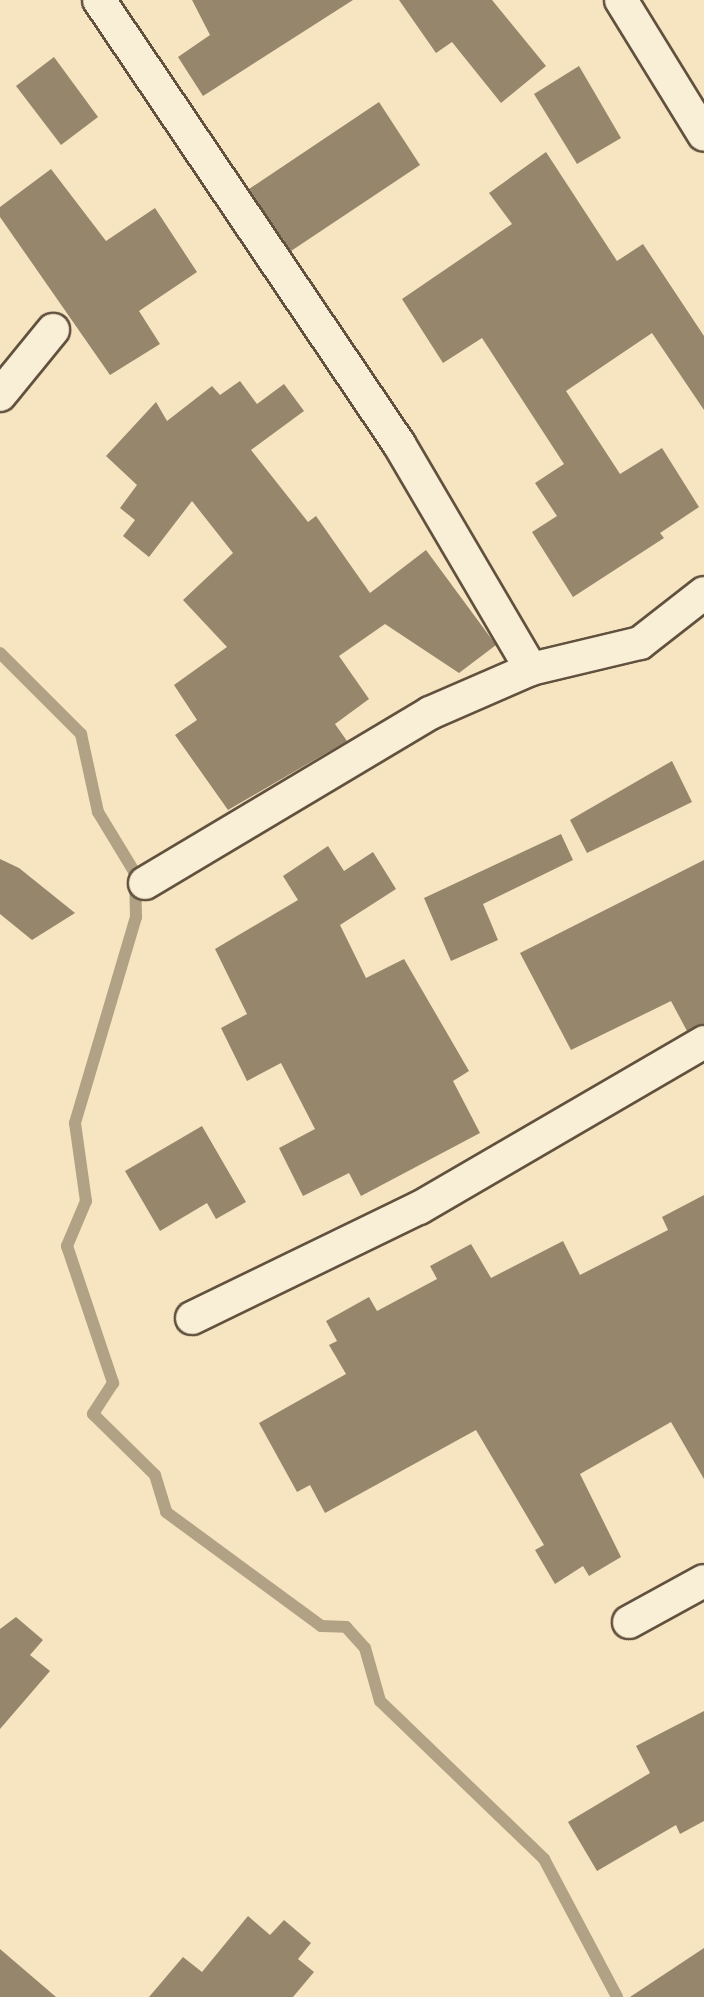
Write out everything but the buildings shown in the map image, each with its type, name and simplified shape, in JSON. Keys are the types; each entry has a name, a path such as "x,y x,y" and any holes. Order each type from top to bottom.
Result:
{"street":[{"path":"99,0 398,444 531,669"},
{"path":"621,0 704,135"},
{"path":"0,395 53,330"},
{"path":"145,883 430,713 531,669 640,643 704,593"},
{"path":"192,1318 419,1208 704,1042"},
{"path":"629,1622 704,1581"}],"waterway":[{"path":"0,653 81,734 98,812 135,873 136,917 75,1123 86,1201 67,1246 113,1383 93,1414 155,1475 166,1512 321,1626 346,1627 365,1648 380,1701 544,1859 617,1997"}]}
